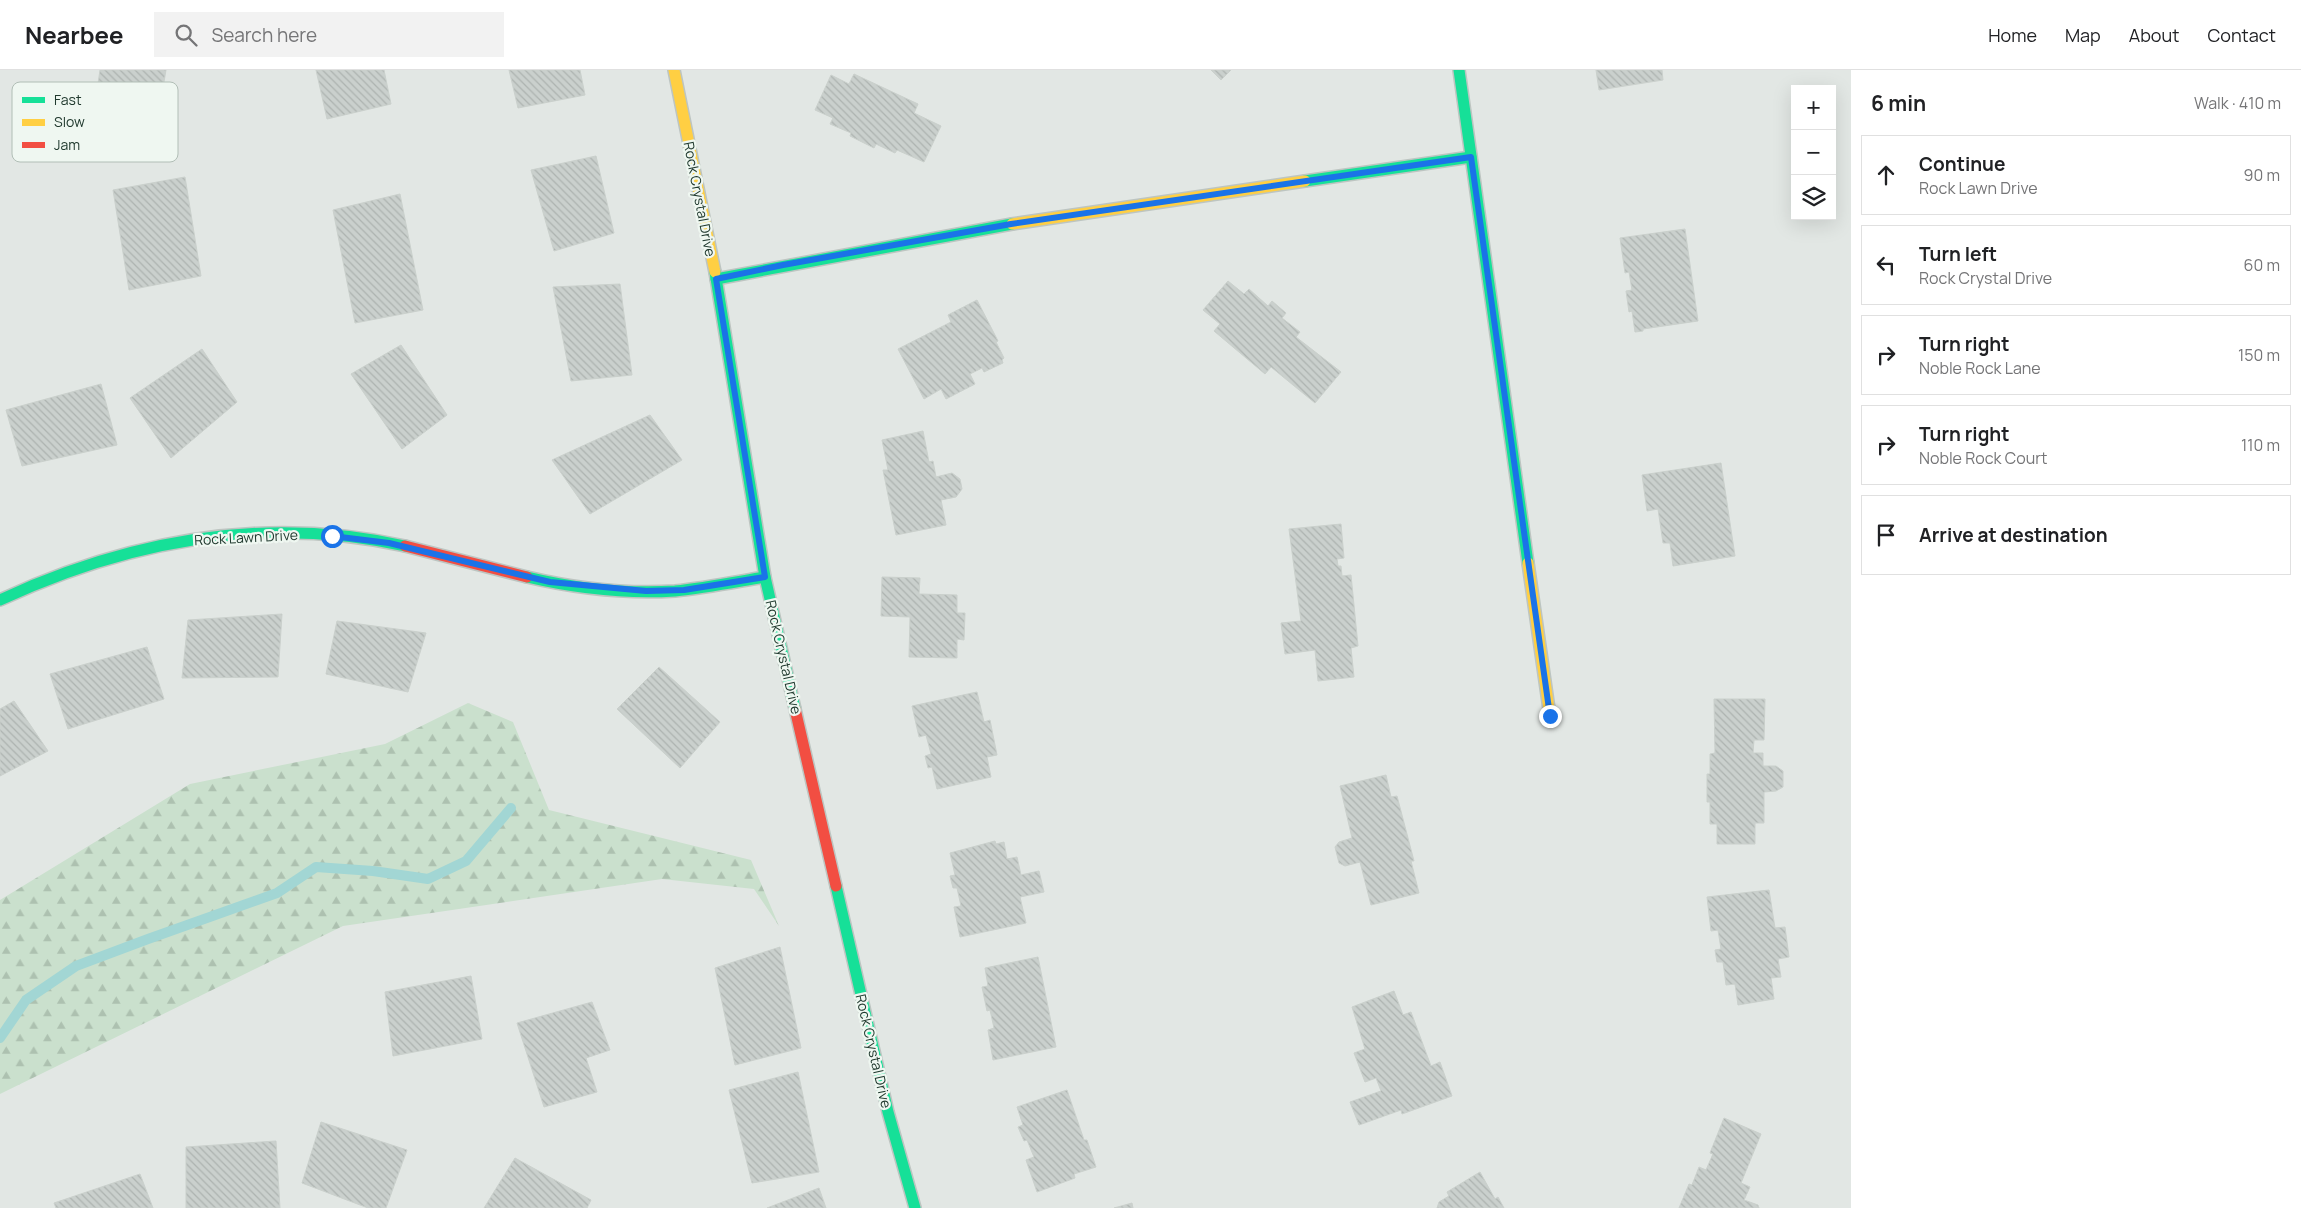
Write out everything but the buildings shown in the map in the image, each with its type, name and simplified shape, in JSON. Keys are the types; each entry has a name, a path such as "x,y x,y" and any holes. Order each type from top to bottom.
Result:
{"street":[{"name":"Rock Crystal Drive","path":"674,70 716,279 765,577 888,1112 915,1208"},
{"path":"1459,70 1550,716"},
{"path":"716,279 1011,224 1471,157"},
{"name":"Rock Lawn Drive","path":"0,600 58,574 103,559 155,546 202,538 295,533 389,543 550,582 636,590 684,590 765,577"}],"green space":[{"path":"468,703 513,722 549,810 751,860 779,926 754,889 662,879 343,926 0,1094 0,900 190,784 385,744"}],"waterway":[{"path":"0,1038 26,1000 76,966 277,893 316,867 373,871 428,879 466,861 511,808"}],"traffic: fast":[{"path":"1459,70 1528,563"},
{"path":"1305,181 1471,157"},
{"path":"716,279 1012,224"},
{"path":"715,272 765,577 795,709"},
{"path":"0,600 49,579 98,562 148,548 198,539 249,534 300,533 352,537 405,546"},
{"path":"527,577 563,584 638,592 675,591 765,577"},
{"path":"836,886 888,1112 915,1208"}],"traffic: slow":[{"path":"674,70 715,272"},
{"path":"1012,224 1305,181"},
{"path":"1528,563 1550,716"}],"traffic: jam":[{"path":"405,546 527,577"},
{"path":"795,709 836,886"}],"route":[{"path":"332,536 389,543 550,582 646,591 684,590 765,577 716,279 1011,224 1404,165 1471,157 1550,716"}]}
